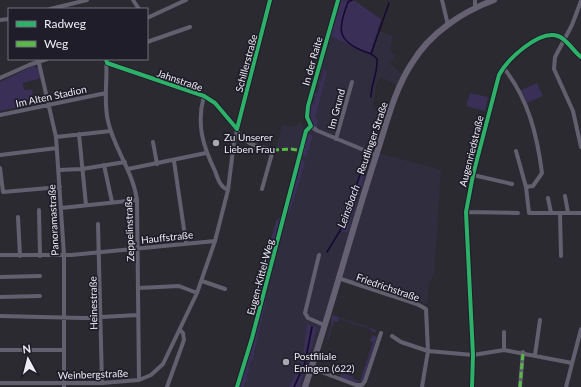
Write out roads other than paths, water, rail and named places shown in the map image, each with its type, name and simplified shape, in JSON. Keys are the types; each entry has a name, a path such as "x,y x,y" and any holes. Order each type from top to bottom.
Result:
{"main road":[{"name":"Reutlinger Straße","path":"305,387 376,155 395,101 412,63 426,45 448,25 474,7 494,0"}],"street":[{"path":"54,8 87,0"},
{"path":"148,18 186,0"},
{"name":"Schillerstraße","path":"139,380 151,375 163,364 202,281 215,241 228,190 237,129 270,0"},
{"name":"In der Raite","path":"310,126 307,117 308,106 338,0"},
{"path":"442,0 448,25"},
{"path":"474,7 475,0"},
{"path":"581,1 565,39 555,57 554,69 573,111 581,147"},
{"path":"148,42 190,27"},
{"name":"Augenriedstraße","path":"472,387 473,355 466,212 472,175 494,92 503,67 529,44 543,37 557,35 565,39"},
{"path":"565,39 571,48 581,57"},
{"path":"0,78 38,60"},
{"name":"Panoramastraße","path":"38,60 50,104 56,137 59,170 64,256 64,385"},
{"name":"Jahnstraße","path":"106,61 204,96 215,103 244,139 256,145 273,150 262,189"},
{"name":"Zeppelinstraße","path":"106,61 106,112 111,131 134,185 137,200 139,380"},
{"path":"503,67 515,82 530,114 538,146 542,173 533,186 526,187"},
{"name":"Im Grund","path":"336,139 352,82"},
{"name":"Im Alten Stadion","path":"0,115 106,93"},
{"path":"204,96 200,118 202,142 220,185 228,190"},
{"path":"302,151 307,129 310,126 318,132 376,155"},
{"path":"56,137 111,131"},
{"path":"79,134 86,205"},
{"path":"152,142 157,164"},
{"path":"0,155 57,148"},
{"path":"516,151 526,187 529,213 581,213"},
{"path":"128,169 174,161 206,153"},
{"path":"174,161 186,243"},
{"path":"59,170 82,169 125,162"},
{"path":"104,165 112,202"},
{"path":"0,168 3,192 60,187"},
{"path":"472,175 512,184"},
{"path":"565,196 568,213"},
{"path":"548,198 551,213"},
{"path":"61,208 137,200"},
{"path":"39,210 40,256"},
{"path":"466,212 518,212"},
{"path":"560,214 561,256"},
{"path":"18,216 20,256"},
{"name":"Heinestraße","path":"98,224 100,252 102,383"},
{"name":"Hauffstraße","path":"0,255 64,256 215,241"},
{"path":"319,255 305,315 308,318 324,325"},
{"path":"0,277 40,276"},
{"name":"Friedrichstraße","path":"338,278 417,304 426,309 428,351 422,387"},
{"path":"202,281 225,289"},
{"path":"138,288 179,286 197,293"},
{"path":"0,297 40,296"},
{"path":"0,316 101,317 138,315"},
{"path":"535,354 540,320"},
{"path":"566,387 581,329"},
{"path":"167,387 184,340 183,333 180,330"},
{"path":"504,332 504,350"},
{"path":"311,368 356,385 362,385 366,379 380,333"},
{"path":"392,336 401,342 428,351 473,355 504,350 535,354 572,363"},
{"path":"0,350 64,350"},
{"path":"520,387 523,352"},
{"name":"Weinbergstraße","path":"0,383 64,385 139,380"}],"waterway":[{"name":"Leinsbach","path":"352,0 348,2 342,19 342,32 344,38 354,47 373,55 377,59 371,97"},
{"path":"371,54 389,3"},
{"name":"Leinsbach","path":"327,252 341,229 366,158"},
{"name":"Leinsbach","path":"294,387 305,363 312,327"}],"place":[{"name":"Zu Unserer Lieben Frau","path":"216,143"},
{"name":"Postfiliale Eningen (622)","path":"286,362"}]}
